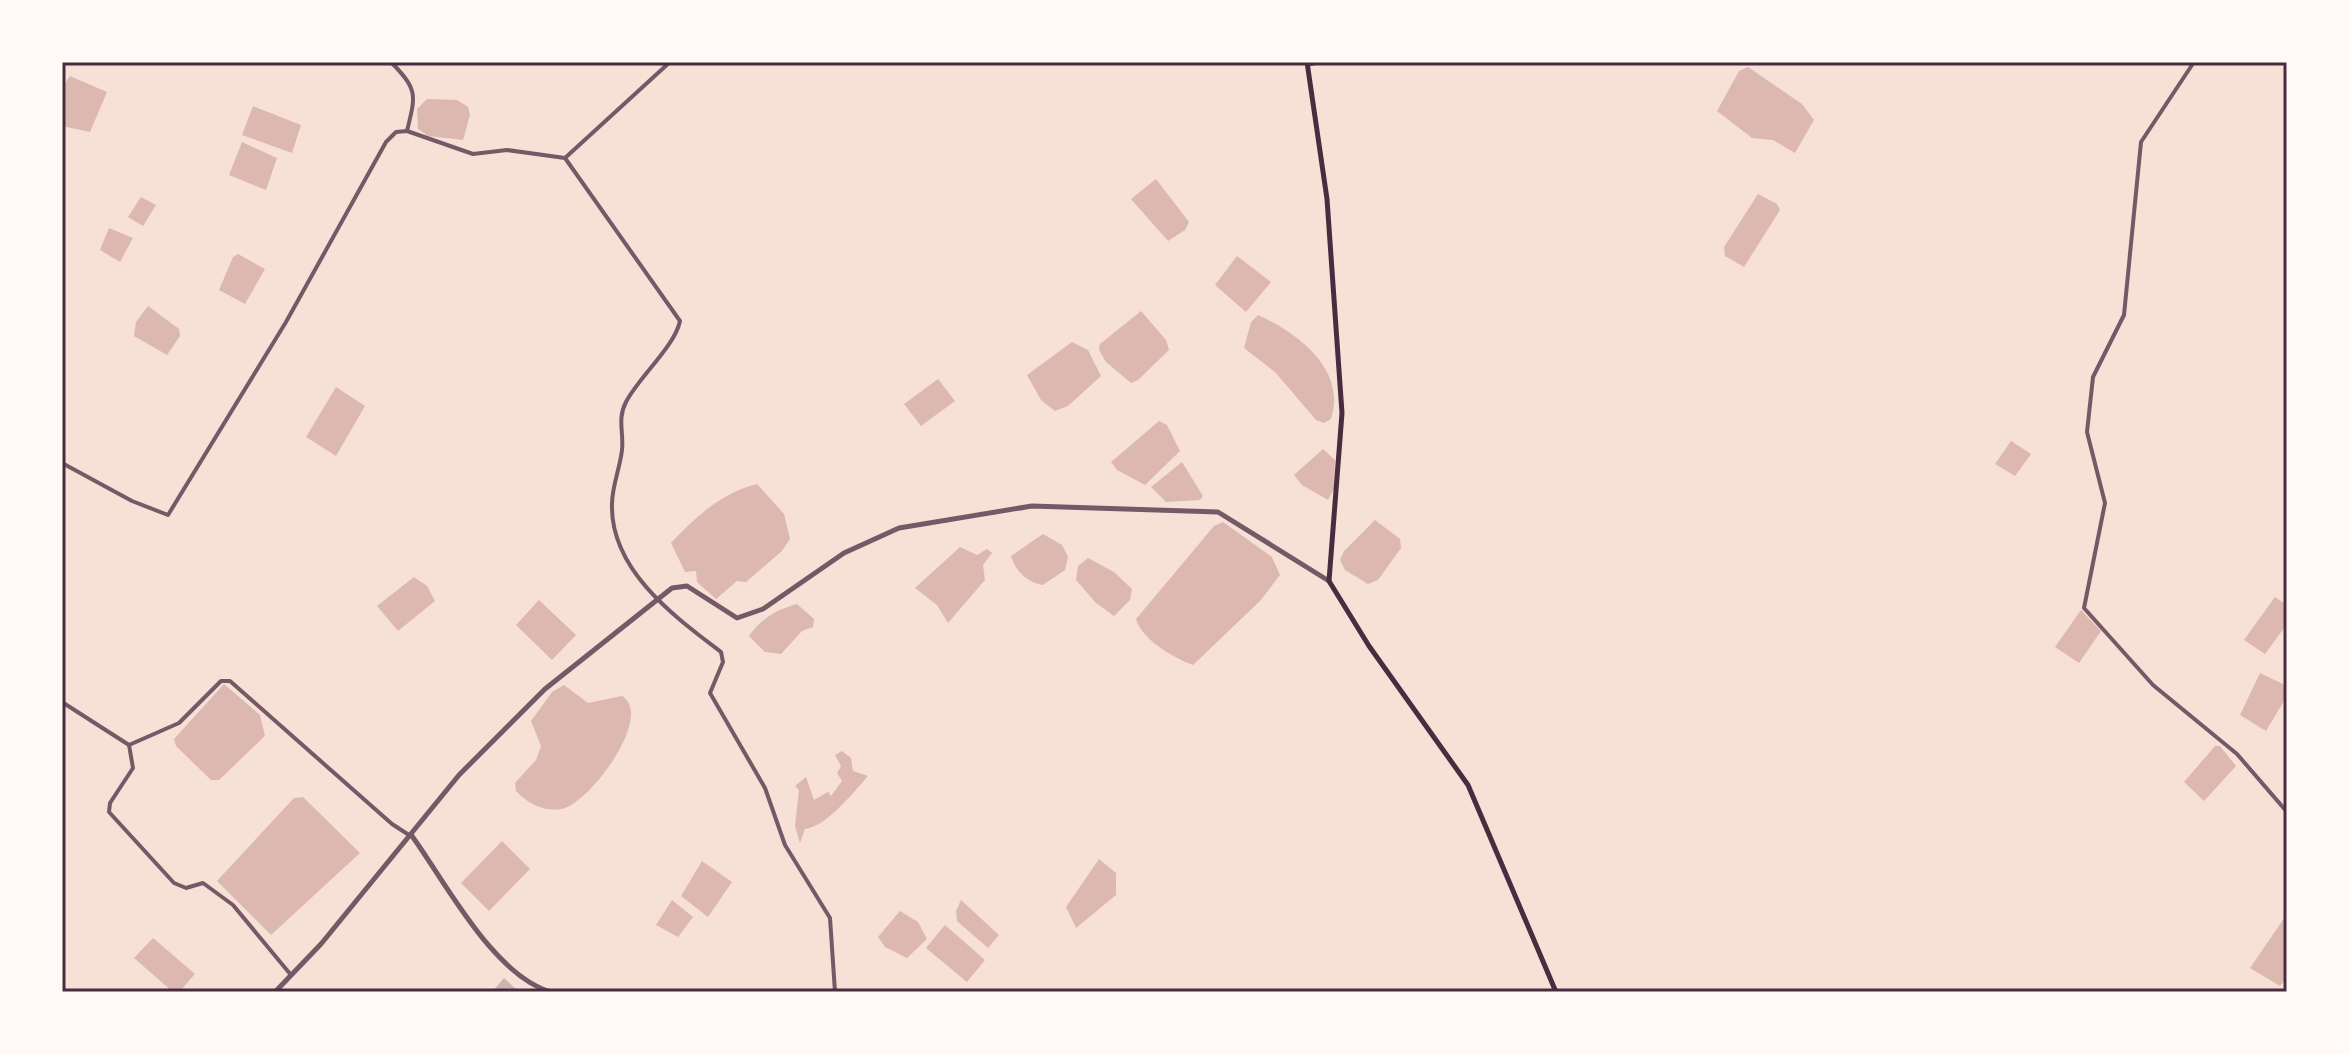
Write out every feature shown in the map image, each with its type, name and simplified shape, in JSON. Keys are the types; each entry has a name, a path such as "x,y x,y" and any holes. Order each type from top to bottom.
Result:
{"main road":[{"path":"1307,64 1327,199 1342,413 1329,581 1369,646 1468,785 1556,992"}],"street":[{"path":"391,62 408,80 415,94 407,131"},
{"path":"565,158 670,62"},
{"path":"1307,64 1319,62"},
{"path":"2194,62 2141,142 2124,315 2093,377 2087,432 2105,503 2084,608 2153,685 2237,754 2287,812"},
{"path":"62,463 132,501 168,515 279,335 386,142 396,132 407,131 473,154 507,150 565,158 680,317 677,332 640,377 624,406 620,421 622,448 613,491 613,517 624,553 656,597 721,652 723,662 710,693 765,788 785,845 830,918 835,992"},
{"path":"275,992 412,836 459,775 545,689 656,597 672,588 687,586 724,613 737,618 763,609 844,553 899,528 1032,506 1218,512 1329,581"},
{"path":"129,745 179,723 221,681 230,681 392,824 412,836 492,949 520,975 551,992"},
{"path":"62,702 129,745 133,768 110,803 109,812 174,883 186,888 203,883 223,895 291,975"}],"shaded area":[{"path":"1748,67 1802,104 1814,120 1795,153 1773,140 1752,138 1717,111 1739,71"},
{"path":"70,76 107,92 90,132 62,126 62,88"},
{"path":"427,99 457,100 468,107 470,115 463,140 428,136 418,129 417,109"},
{"path":"253,106 301,125 292,153 242,135"},
{"path":"242,142 277,158 266,190 229,175"},
{"path":"1156,179 1189,222 1185,230 1168,241 1131,199"},
{"path":"1758,194 1777,204 1780,210 1744,267 1725,256 1724,247"},
{"path":"141,197 156,205 143,226 128,217"},
{"path":"109,228 133,238 120,262 100,250"},
{"path":"238,254 265,269 245,304 219,290 233,257"},
{"path":"1237,256 1271,282 1246,312 1215,285"},
{"path":"148,306 179,329 180,336 167,355 134,336 136,322"},
{"path":"1141,311 1166,340 1169,350 1131,383 1106,362 1099,350 1100,344"},
{"path":"1258,315 1289,332 1316,355 1332,385 1334,401 1331,419 1324,423 1316,420 1275,372 1244,348 1251,322"},
{"path":"1072,342 1088,350 1101,376 1068,406 1055,411 1041,400 1027,375"},
{"path":"938,379 955,401 921,426 904,404"},
{"path":"336,387 365,406 336,456 306,437"},
{"path":"1159,421 1167,425 1180,451 1145,485 1117,470 1111,462"},
{"path":"2011,441 2031,454 2015,476 1995,464"},
{"path":"1323,449 1335,460 1334,489 1328,500 1302,485 1294,475"},
{"path":"1182,462 1203,496 1200,500 1166,502 1151,487"},
{"path":"757,484 784,514 790,539 782,551 746,582 737,581 716,599 697,582 696,571 685,572 671,543 710,507 733,493"},
{"path":"1375,520 1400,539 1401,548 1378,580 1368,584 1345,570 1340,560 1344,551"},
{"path":"1223,522 1272,557 1280,575 1260,601 1193,665 1152,641 1136,619 1214,526"},
{"path":"1043,534 1062,545 1068,557 1065,570 1043,585 1023,575 1011,556"},
{"path":"960,547 977,555 987,549 992,553 983,565 985,580 948,623 937,605 915,588"},
{"path":"1088,558 1114,572 1132,589 1130,600 1114,616 1096,603 1076,580 1078,566"},
{"path":"414,577 427,586 435,601 398,631 377,606"},
{"path":"2275,597 2287,605 2287,624 2265,654 2244,640"},
{"path":"539,600 576,635 552,660 516,625"},
{"path":"797,604 814,619 813,627 802,631 781,654 765,652 749,636 770,616"},
{"path":"2081,610 2101,631 2079,663 2055,647"},
{"path":"2260,673 2287,686 2287,696 2266,731 2240,715"},
{"path":"224,684 260,715 265,736 219,780 211,780 176,746 174,739"},
{"path":"564,685 588,703 622,696 630,706 630,721 625,739 614,758 587,792 573,804 561,809 548,809 525,799 516,791 515,783 536,760 541,746 531,721 552,692"},
{"path":"2215,746 2220,746 2236,766 2204,801 2184,782"},
{"path":"842,751 851,758 853,771 868,776 830,816 805,829 800,843 795,826 799,790 795,786 806,777 814,800 828,792 831,796 842,781 837,773 841,766 835,755"},
{"path":"303,797 360,853 271,935 217,881 294,798"},
{"path":"502,841 530,869 489,911 461,883"},
{"path":"1099,859 1116,873 1116,895 1076,928 1066,907"},
{"path":"702,861 732,882 708,917 681,896"},
{"path":"672,900 693,917 678,937 656,925"},
{"path":"961,900 999,935 988,948 957,921 956,911"},
{"path":"900,911 918,922 927,939 907,958 885,947 878,937"},
{"path":"2287,914 2287,978 2280,986 2250,968"},
{"path":"945,925 985,960 967,982 926,948"},
{"path":"153,938 195,974 179,992 173,992 134,958"}],"building":[{"path":"504,978 519,992 492,992"}]}
